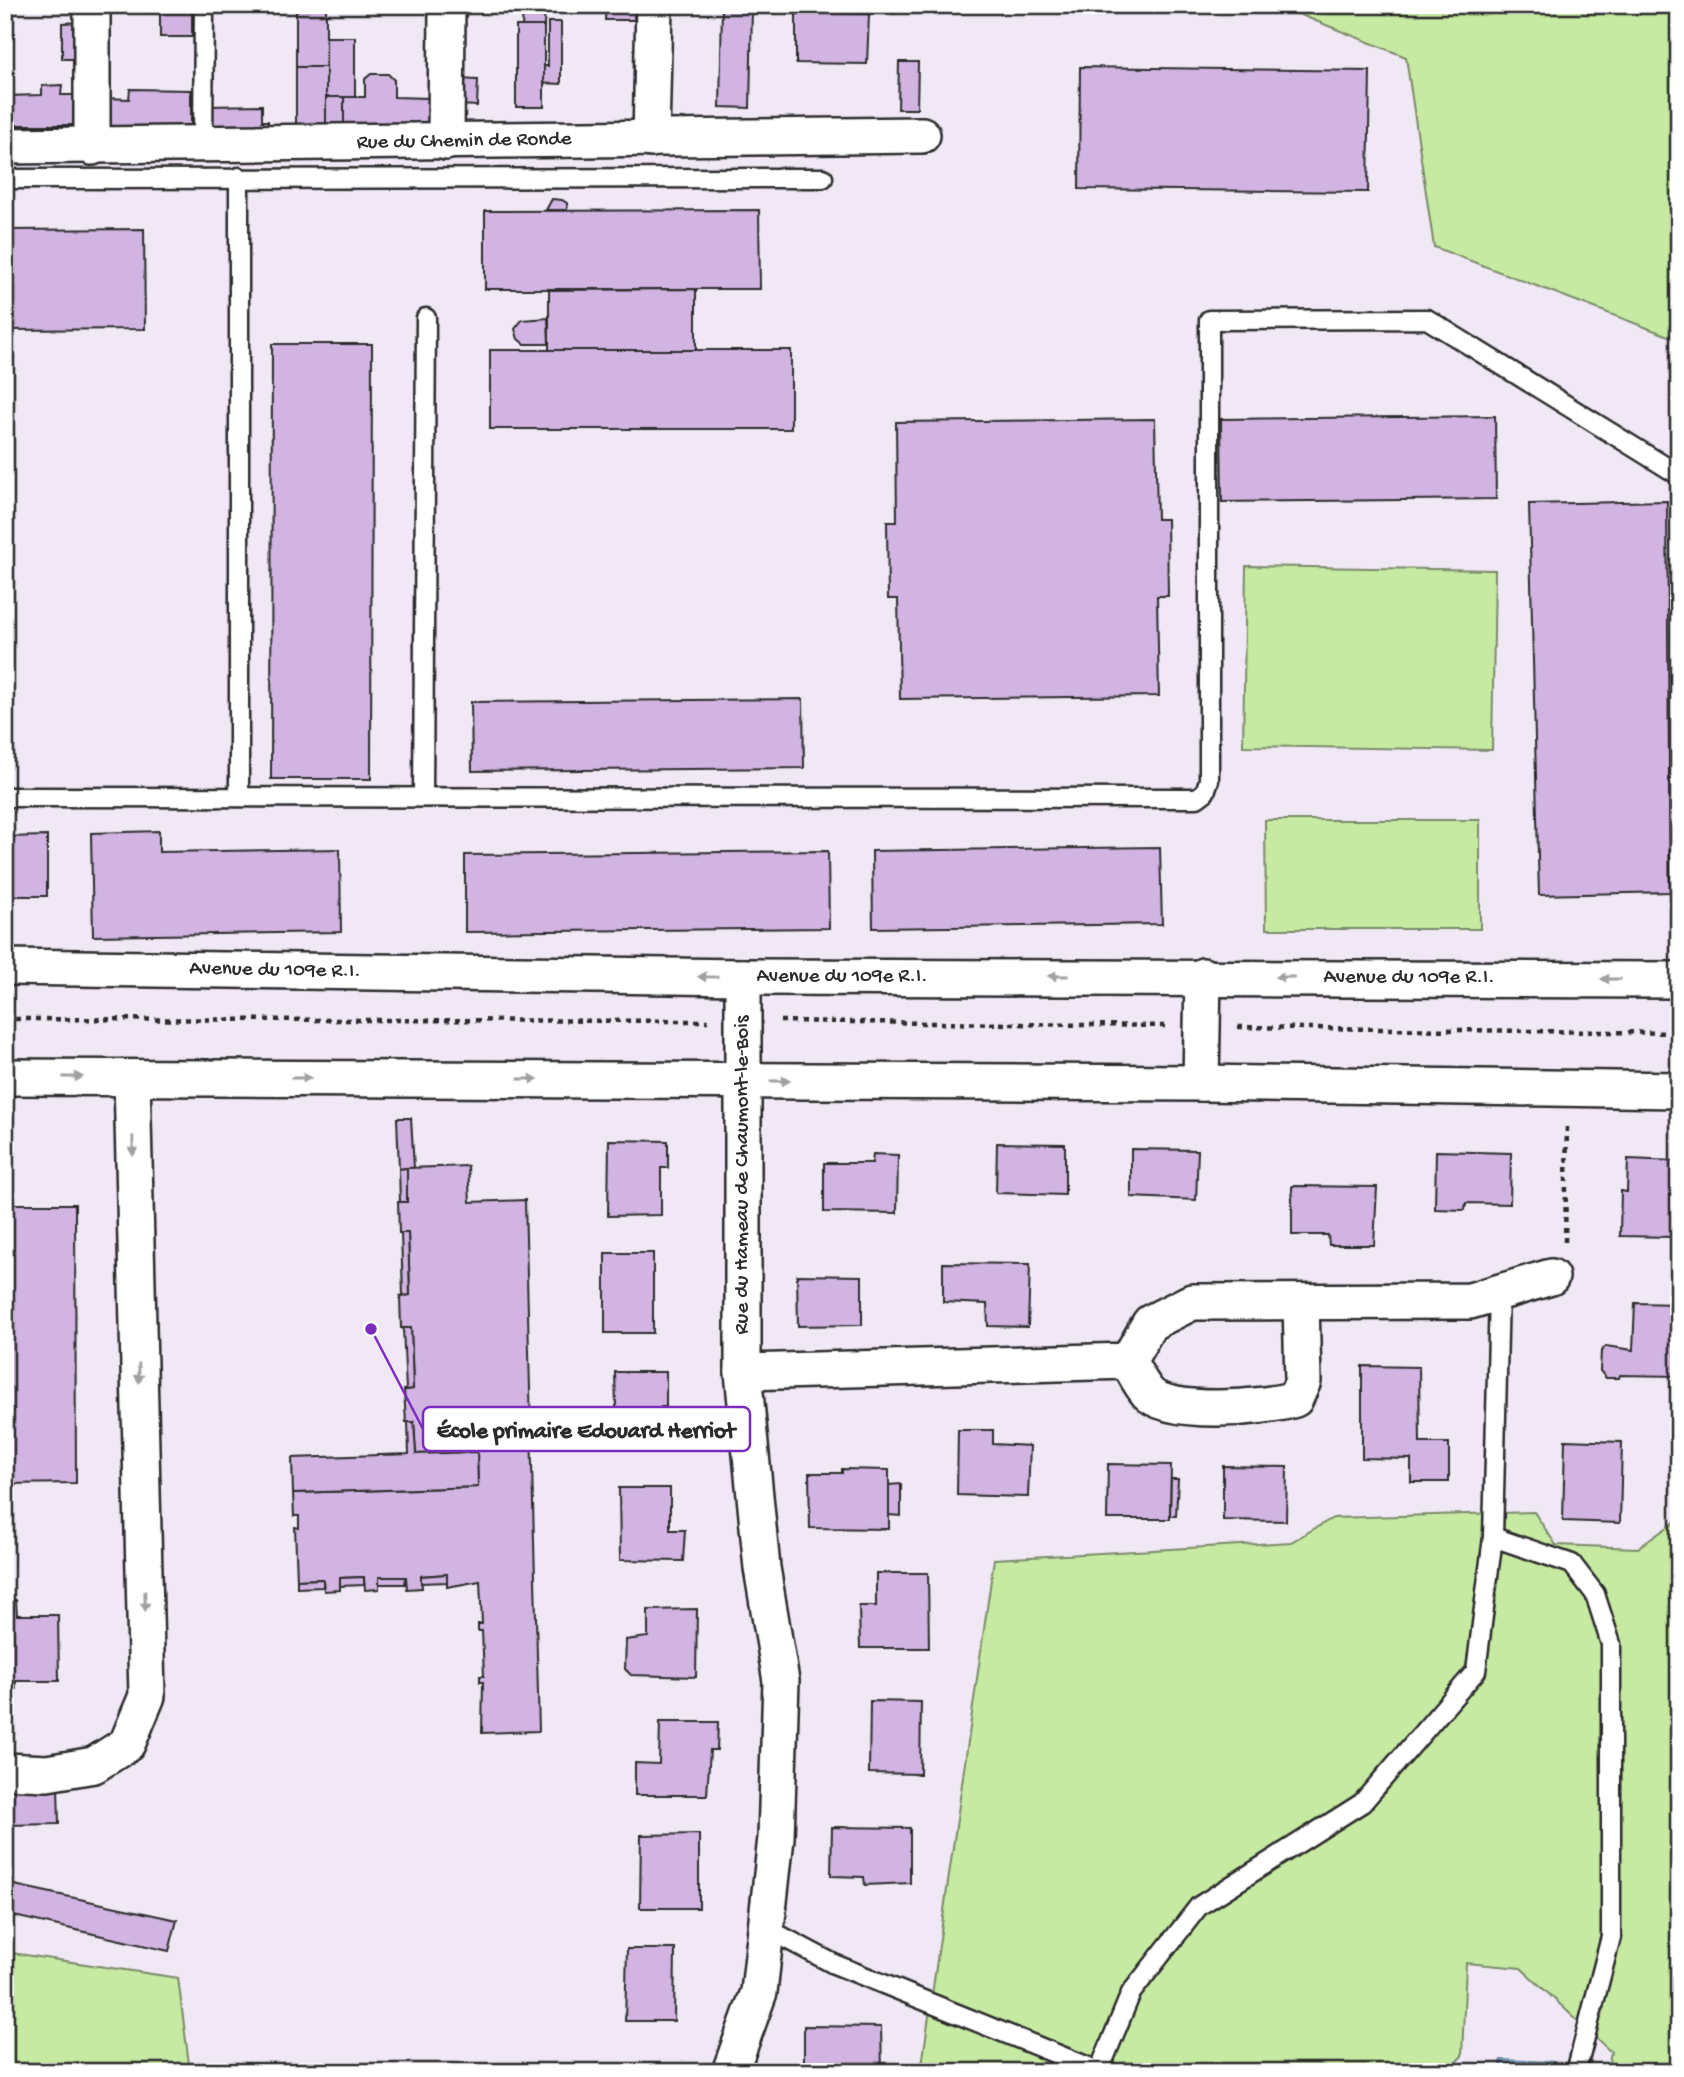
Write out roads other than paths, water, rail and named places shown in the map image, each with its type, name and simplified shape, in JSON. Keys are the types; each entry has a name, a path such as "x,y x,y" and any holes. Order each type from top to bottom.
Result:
{"street":[{"path":"92,5 92,147"},
{"path":"446,142 447,5"},
{"path":"651,139 654,5"},
{"name":"Rue du Chemin de Ronde","path":"5,146 922,135"},
{"name":"Avenue du 109e R.I.","path":"5,967 743,977 1203,976 1679,980"},
{"path":"1201,1083 1203,976"},
{"name":"Rue du Hameau de Chaumont-le-Bois","path":"730,2072 759,1992 776,1838 781,1681 762,1568 743,1372 743,977"},
{"path":"5,1077 1201,1083 1679,1090"},
{"path":"5,1771 47,1773 94,1765 127,1744 147,1696 132,1078"},
{"path":"1128,1361 1150,1323 1192,1302 1469,1301 1551,1277"},
{"path":"1128,1361 1149,1395 1183,1408 1287,1402 1295,1399 1303,1381 1301,1302"},
{"path":"743,1372 1128,1361"}],"lane":[{"path":"203,145 204,5"},
{"path":"239,177 239,796"},
{"path":"5,179 823,178"},
{"path":"423,797 426,318"},
{"path":"5,797 1197,798 1205,793 1209,780 1209,320 1427,319 1679,475"},
{"path":"766,1927 834,1964 1100,2071 1130,1993 1199,1906 1362,1803 1476,1671 1493,1537 1499,1292"},
{"path":"1493,1537 1572,1564 1595,1594 1611,1644 1611,1937 1576,2072"}],"water":[{"path":"1501,2060 1554,2062 1554,2072 1501,2072"}],"place":[{"name":"École primaire Edouard Herriot","path":"371,1329"}]}
